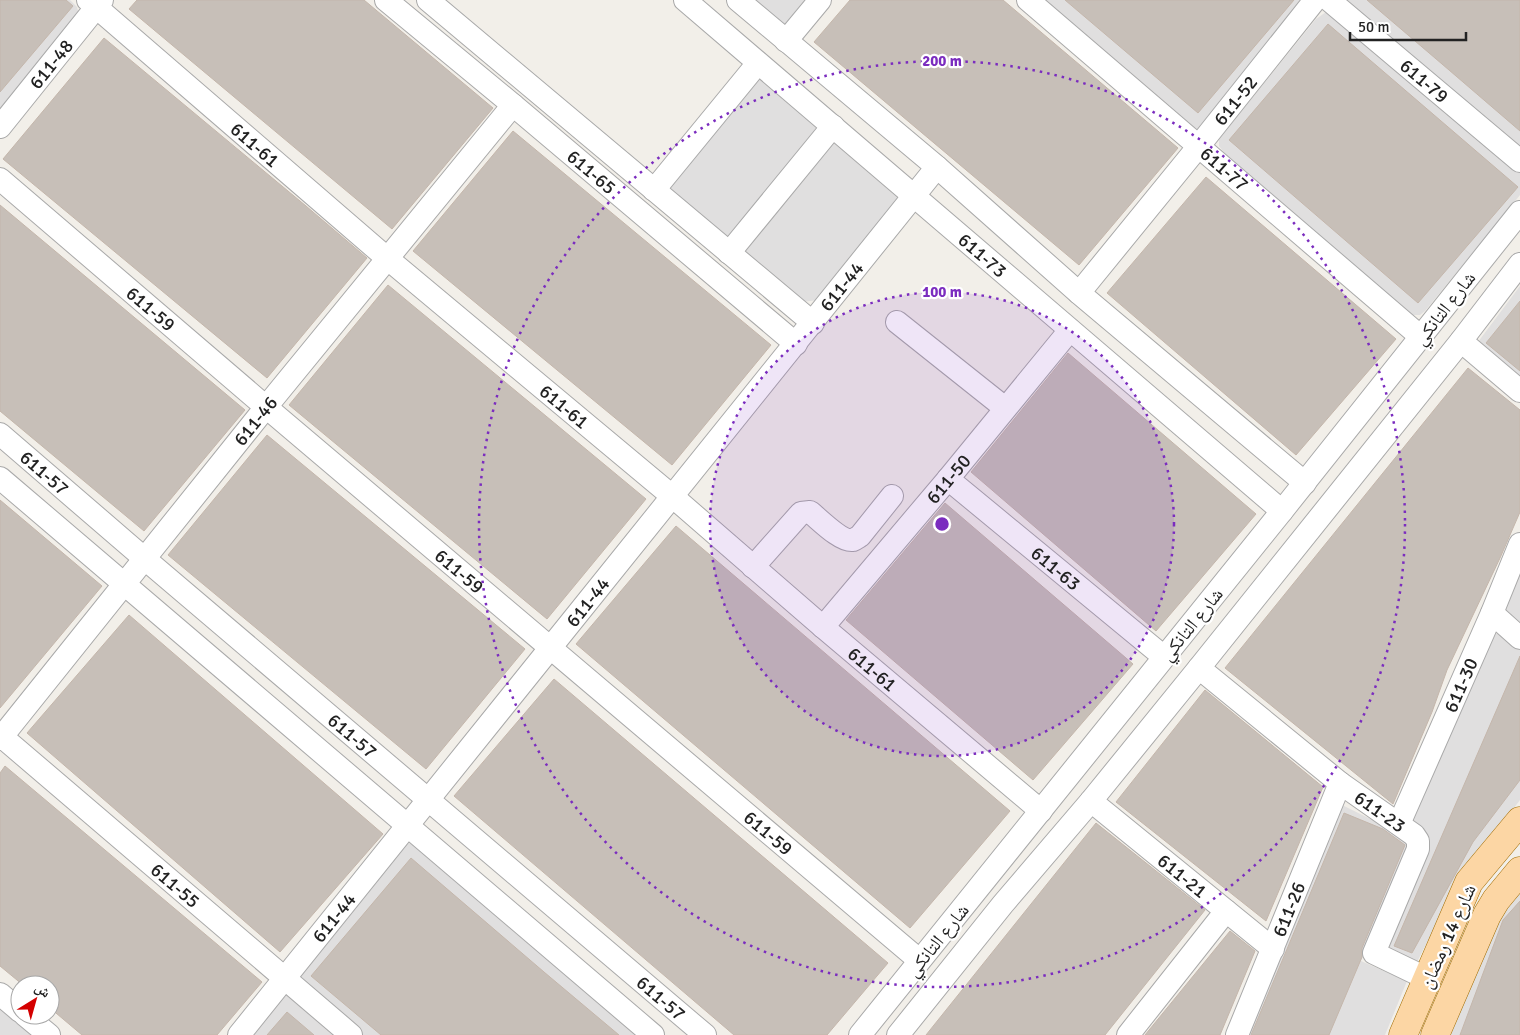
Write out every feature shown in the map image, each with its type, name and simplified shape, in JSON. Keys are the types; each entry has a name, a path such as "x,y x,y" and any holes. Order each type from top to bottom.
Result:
{"main road":[{"name":"شارع 14 رمضان","path":"1403,1035 1469,882 1520,820"},
{"name":"شارع 14 رمضان","path":"1435,1035 1487,915 1496,900 1520,870"}],"street":[{"name":"611-65","path":"386,0 513,104 796,344"},
{"name":"611-65","path":"428,0 813,323"},
{"name":"611-73","path":"685,0 1282,511"},
{"name":"611-73","path":"738,0 937,167 1079,293 1305,483"},
{"path":"786,41 820,0"},
{"name":"611-77","path":"1028,0 1421,337"},
{"name":"611-52","path":"1079,293 1315,0"},
{"name":"611-79","path":"1328,0 1520,160"},
{"name":"611-48","path":"0,127 95,2"},
{"name":"611-61","path":"95,2 388,258 672,496 1041,811"},
{"path":"654,190 758,62"},
{"name":"611-46","path":"1,737 513,104"},
{"path":"729,253 833,126"},
{"name":"611-44","path":"239,1035 937,167"},
{"name":"611-59","path":"0,179 919,960"},
{"name":"شارع التانكي","path":"860,1035 1305,483 1520,212"},
{"name":"شارع التانكي","path":"898,1035 1003,904 1091,801 1200,668 1461,341 1520,264"},
{"path":"897,322 1005,408"},
{"name":"611-50","path":"824,627 1070,330"},
{"path":"1461,341 1520,392"},
{"name":"611-57","path":"0,434 145,560 705,1035"},
{"name":"611-57","path":"0,478 653,1035"},
{"name":"611-63","path":"948,479 1164,657"},
{"path":"753,567 801,513 810,512 836,533 853,540 860,536 892,496"},
{"name":"611-30","path":"1398,824 1492,613 1520,544"},
{"path":"1492,613 1520,638"},
{"name":"611-23","path":"1200,668 1340,783 1414,836 1418,842 1418,849 1374,953 1428,979"},
{"name":"611-55","path":"1,737 351,1035"},
{"name":"611-26","path":"1237,1035 1340,783"},
{"name":"611-21","path":"1091,801 1273,949"},
{"path":"981,885 1003,904"},
{"path":"1128,1035 1226,911"},
{"path":"0,994 10,1002"},
{"path":"37,1025 49,1035"}],"shaded area":[{"path":"0,0 70,0 77,7 79,15 0,114"},
{"path":"754,0 810,0 788,24 782,24"},
{"path":"1041,0 1306,0 1200,131 1194,130"},
{"path":"1344,0 1520,0 1520,149"},
{"path":"1326,12 1338,17 1520,171 1520,195 1420,315 1413,315 1228,158 1219,146 1219,139 1316,19"},
{"path":"761,73 898,183 898,202 819,300 801,302 671,190 671,183"},
{"path":"1520,286 1520,382 1478,342"},
{"path":"1520,567 1520,630 1503,612"},
{"path":"1500,632 1520,646 1520,800 1458,881 1417,962 1389,952 1387,946 1414,821 1413,816 1492,636"},
{"path":"1340,804 1405,836 1412,847 1361,961 1407,981 1385,1035 1245,1035"},
{"path":"409,843 422,849 638,1035 362,1035 300,977 399,850"},
{"path":"1520,892 1520,1035 1451,1035 1497,919"},
{"path":"286,995 299,1000 340,1035 250,1035 276,1002"},
{"path":"0,1000 10,1009 10,1025 29,1025 41,1035 0,1035"}],"building":[{"path":"0,0 66,0 73,6 0,92"},
{"path":"137,0 364,0 493,108 392,229 129,9"},
{"path":"850,0 1003,0 1178,148 1079,265 814,42"},
{"path":"1065,0 1294,0 1198,113"},
{"path":"1367,0 1520,0 1520,131 1449,70"},
{"path":"1328,24 1518,187 1418,303 1229,140"},
{"path":"104,38 367,258 267,378 3,159"},
{"path":"513,131 771,345 672,465 413,251"},
{"path":"1206,177 1396,339 1296,455 1107,293"},
{"path":"0,205 245,410 144,531 0,411"},
{"path":"388,285 646,499 547,619 289,405"},
{"path":"1520,301 1520,371 1486,343"},
{"path":"1068,353 1256,514 1156,631 971,472"},
{"path":"1468,368 1520,410 1520,512 1447,670 1432,712 1393,804 1225,668"},
{"path":"267,435 525,649 426,769 168,555"},
{"path":"0,500 102,586 0,708"},
{"path":"945,503 1133,664 1033,780 846,620"},
{"path":"676,526 1010,811 910,928 576,644"},
{"path":"129,615 383,834 280,952 27,733"},
{"path":"1520,656 1520,780 1473,842 1412,953 1394,946"},
{"path":"554,679 888,963 827,1035 734,1035 454,796"},
{"path":"1205,690 1323,787 1266,921 1116,802"},
{"path":"5,766 262,982 217,1035 82,1035 60,1016 60,975 11,975 0,966 0,773"},
{"path":"1344,813 1383,829 1405,845 1362,948 1362,957 1329,1035 1251,1035"},
{"path":"1096,823 1205,910 1105,1035 926,1035"},
{"path":"411,858 619,1035 381,1035 311,976"},
{"path":"1520,901 1520,1035 1460,1035 1503,920"},
{"path":"1230,931 1255,951 1220,1035 1145,1035"},
{"path":"287,1012 314,1035 267,1035"}]}
